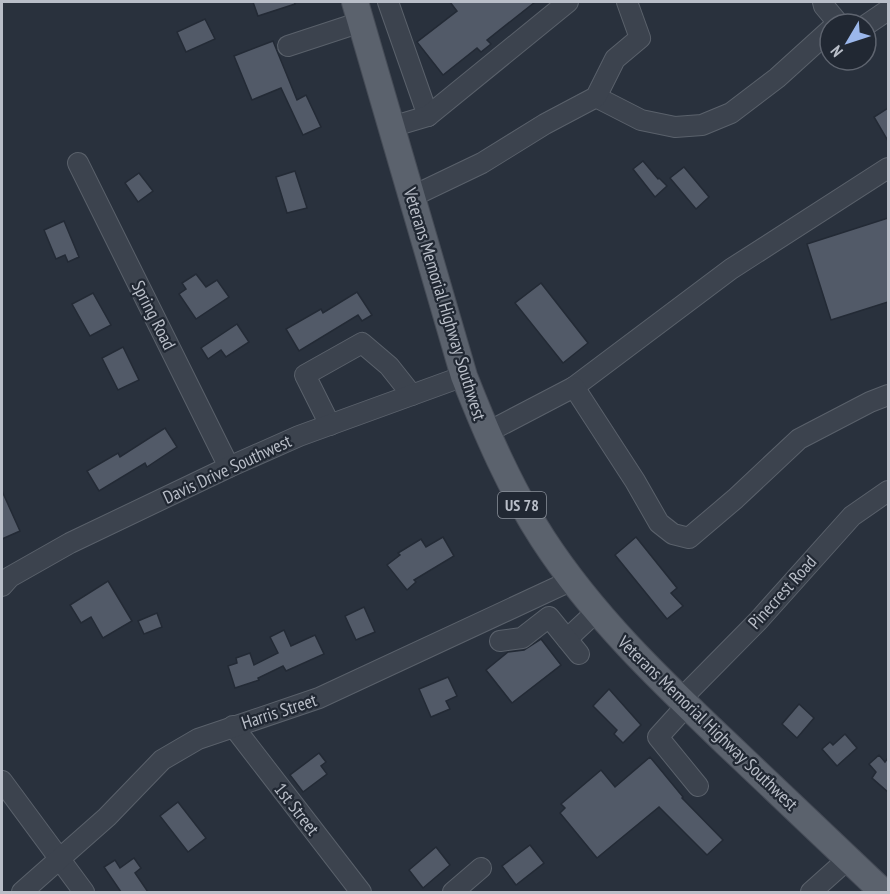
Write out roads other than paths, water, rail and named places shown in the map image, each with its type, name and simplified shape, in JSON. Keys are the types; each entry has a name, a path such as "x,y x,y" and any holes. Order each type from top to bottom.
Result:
{"main road":[{"name":"Veterans Memorial Highway Southwest","path":"358,12 464,376 486,433 515,493 573,582 647,666 883,892"}],"street":[{"path":"388,2 428,116"},
{"path":"391,127 428,116 568,2"},
{"path":"411,196 482,163 545,124 596,98 615,59 640,38 627,2"},
{"path":"288,46 358,12"},
{"path":"596,98 641,120 675,127 702,125 732,113 777,78 818,41"},
{"path":"372,61 404,51"},
{"name":"Spring Road","path":"78,163 229,467"},
{"path":"486,433 574,387 732,269 888,168"},
{"path":"330,425 305,375 362,343 389,366 412,394"},
{"name":"Davis Drive Southwest","path":"2,586 10,577 70,543 229,467 299,436 464,376"},
{"path":"574,387 635,481 659,523 673,534 689,538 799,439 888,394"},
{"name":"Pinecrest Road","path":"698,786 658,737 684,702 852,516 888,491"},
{"name":"Harris Street","path":"22,892 107,817 162,760 198,738 328,695 460,631 566,583 573,582"},
{"path":"537,626 549,617 573,646 597,611"},
{"name":"1st Street","path":"232,726 361,892"},
{"path":"2,781 84,892"},
{"path":"811,892 848,859"},
{"path":"453,892 481,868"}]}
